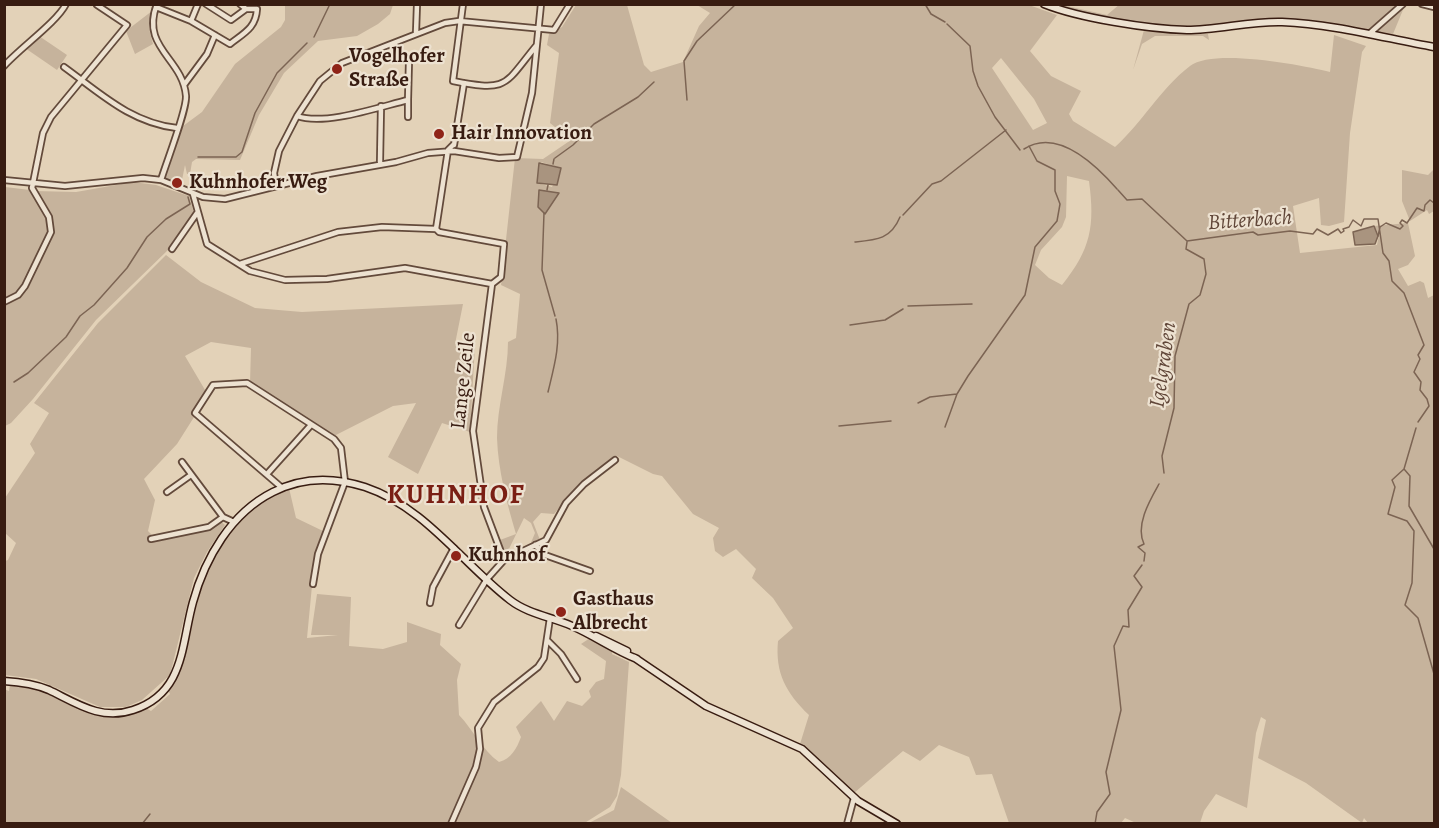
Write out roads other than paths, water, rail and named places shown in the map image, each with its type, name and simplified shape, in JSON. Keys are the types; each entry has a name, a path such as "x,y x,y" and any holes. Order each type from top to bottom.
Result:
{"street":[{"path":"4,66 34,36 58,17 66,4"},
{"path":"191,21 198,4"},
{"path":"160,180 186,99 178,70 155,40 152,22 156,6 191,21 230,44 255,24 257,7 246,9 231,20 206,4"},
{"path":"240,4 246,9"},
{"path":"416,33 417,4"},
{"path":"463,4 451,79 464,83 499,85 509,81 536,45"},
{"path":"4,180 78,186 122,178 160,180 193,194 225,199 276,186 451,151 499,158 517,157 532,93 541,4"},
{"path":"276,186 276,160 297,116 312,90 336,67 360,54 445,23 459,21 554,30 559,26 570,4"},
{"path":"1044,4 1068,13 1153,27 1186,30 1293,23 1369,34 1434,47"},
{"path":"1369,34 1403,4"},
{"path":"1422,4 1434,7"},
{"path":"4,302 18,295 25,286 51,232 49,217 33,191 33,184 44,133 51,117 127,25 97,5"},
{"path":"184,85 207,54 215,35"},
{"path":"408,117 409,62"},
{"path":"64,67 132,116 157,126 177,128"},
{"path":"240,264 338,232 398,226 436,229 464,83"},
{"path":"297,116 304,119 330,117 408,100"},
{"path":"380,162 381,106"},
{"path":"193,194 207,244 240,264 267,276 285,280 327,279 405,268 492,284"},
{"path":"172,249 197,213"},
{"name":"Lange Zeile","path":"436,229 439,232 504,244 501,277 492,284 473,431 484,507 504,560"},
{"path":"281,487 195,413 213,385 247,384 334,439 342,448 345,482 318,554 313,584"},
{"path":"267,474 311,425"},
{"path":"459,626 487,579 504,560 546,540 559,513 578,490 615,460"},
{"path":"182,462 223,517 234,522"},
{"path":"167,492 191,475"},
{"path":"4,681 23,682 47,689 78,706 102,713 120,714 148,704 161,693 179,669 192,604 212,554 234,522 250,506 281,487 310,480 345,482 365,487 397,502 454,548 512,602 604,639 706,706 802,749 854,798 897,824"},
{"path":"151,539 209,526 223,517"},
{"path":"535,545 545,555 590,571"},
{"path":"430,603 433,587 454,548"},
{"path":"450,824 476,767 480,749 478,728 494,702 538,667 544,658 550,618"},
{"path":"581,630 637,659"},
{"path":"547,640 561,654 577,679"},
{"path":"847,824 854,798"}],"waterway":[{"path":"314,37 330,4"},
{"path":"687,100 684,61 697,41 736,4"},
{"name":"Bitterbach","path":"925,4 931,14 945,22"},
{"name":"Bitterbach","path":"947,24 970,46 973,71 978,86 995,117 1020,150"},
{"path":"198,157 236,157 242,152 255,113 277,73 307,43"},
{"path":"555,158 573,145 594,124 638,97 654,82"},
{"path":"903,215 932,184 941,181 1006,130"},
{"name":"Bitterbach","path":"1024,149 1037,143 1063,146 1087,160 1117,189"},
{"path":"945,427 957,394 1025,295 1035,247 1057,221 1060,204 1055,191 1055,170 1037,161 1029,146"},
{"path":"553,164 554,159"},
{"path":"547,190 548,185"},
{"name":"Bitterbach","path":"1118,190 1127,200 1142,199 1187,241 1253,232 1258,235 1290,231 1313,234 1317,229 1328,235 1338,229 1341,233 1343,229 1349,227 1353,220 1361,226 1364,219 1378,219 1383,253 1389,261 1392,281 1404,293 1424,345 1418,355 1420,359 1414,372 1421,382 1420,390 1429,406 1418,422"},
{"path":"14,382 28,373 66,337 80,316 94,305 127,268 147,237 166,219 190,204 188,197"},
{"name":"Bitterbach","path":"1378,236 1380,227 1386,223 1400,229 1403,226 1400,223 1402,220 1407,223 1417,208 1424,211 1425,205 1430,200 1434,203"},
{"path":"544,213 542,270 555,316"},
{"path":"855,242 888,234 900,217"},
{"name":"Igelgraben","path":"1164,473 1162,456 1174,408 1175,356 1189,304 1200,295 1206,274 1204,259 1186,249 1187,242"},
{"path":"908,306 972,304"},
{"path":"850,325 885,320 903,309"},
{"path":"548,392 557,346 556,319"},
{"path":"918,403 930,397 957,394"},
{"path":"839,426 891,421"},
{"path":"1416,428 1404,469 1392,480 1395,487 1388,514 1407,521 1414,531 1412,583 1405,605 1418,618 1434,674"},
{"path":"1404,469 1410,476 1409,506 1434,549"},
{"name":"Igelgraben","path":"1144,561 1145,553 1138,547 1144,544 1142,521 1159,484"},
{"name":"Igelgraben","path":"1095,824 1097,812 1110,794 1106,772 1121,710 1114,646 1123,626 1129,627 1128,610 1142,587 1134,576 1142,565"},
{"path":"142,824 150,814"}],"place":[{"name":"Vogelhofer Straße","path":"337,69"},
{"name":"Hair Innovation","path":"439,134"},
{"name":"Kuhnhofer Weg","path":"177,183"},
{"name":"Kuhnhof","path":"456,556"},
{"name":"Gasthaus Albrecht","path":"561,612"}],"district":[{"name":"KUHNHOF","path":"456,496"}]}
